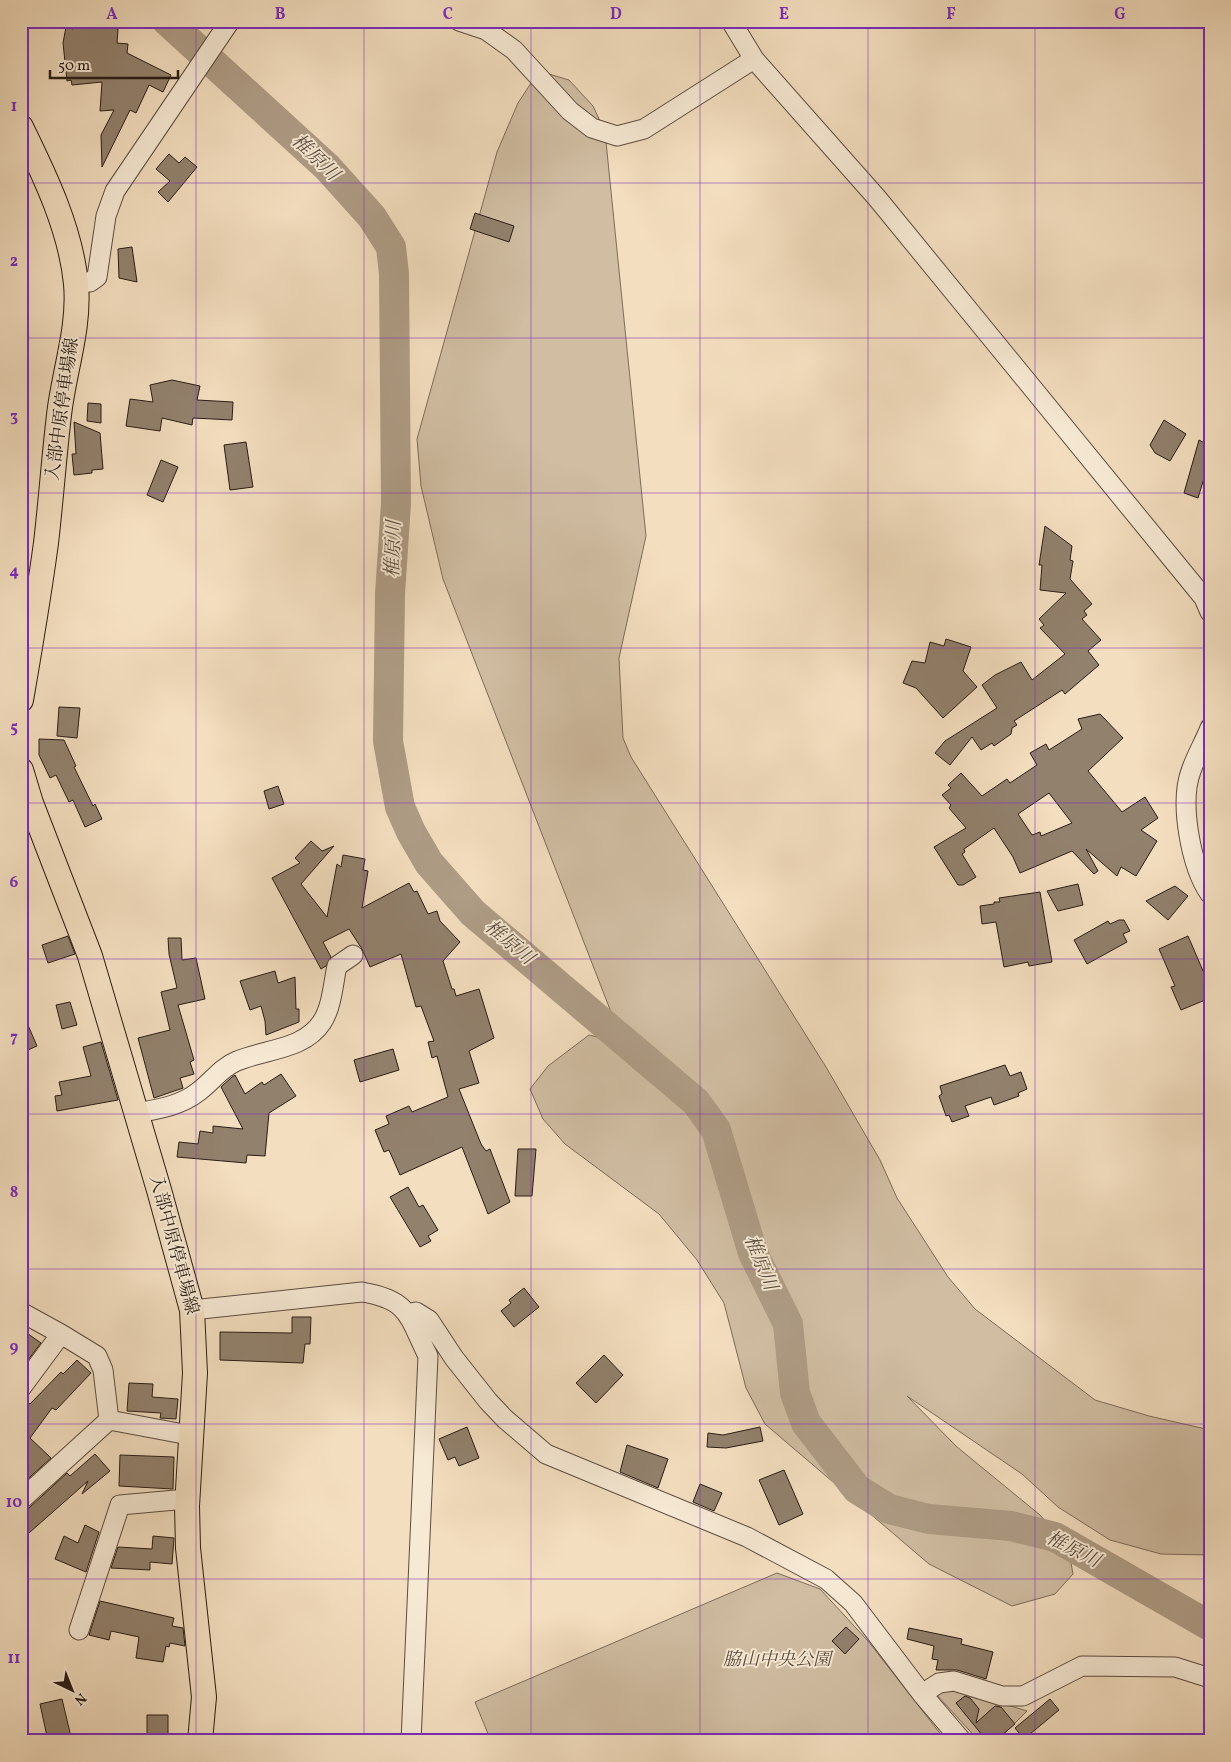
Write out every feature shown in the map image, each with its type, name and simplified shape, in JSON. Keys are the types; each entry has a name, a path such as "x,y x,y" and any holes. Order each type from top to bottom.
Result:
{"main road":[{"name":"入部中原停車場線","path":"21,127 51,191 70,247 76,283 74,334 63,382 46,543 26,636 21,700"},
{"name":"入部中原停車場線","path":"21,770 26,803 90,956 192,1310 194,1373 189,1434 187,1499 188,1548 204,1697 200,1741"}],"street":[{"path":"76,283 90,282 97,277 106,216 115,191 230,21"},
{"path":"459,21 486,30 514,50 570,111 592,128 618,136 644,129 754,59"},
{"path":"735,27 754,59 791,98 889,213 1198,591 1210,612"},
{"path":"1210,728 1190,772 1186,809 1191,847 1200,881 1210,894"},
{"path":"137,1114 174,1105 198,1092 222,1070 237,1061 300,1042 310,1035 322,1022 328,1010 337,966 353,955"},
{"path":"192,1310 362,1292 384,1296 402,1305 407,1314 428,1356 411,1741"},
{"path":"21,1312 97,1356 103,1370 109,1420"},
{"path":"407,1314 416,1312 429,1320 454,1358 488,1401 505,1419 546,1454 746,1537 826,1579 852,1603 922,1694 962,1741"},
{"path":"21,1388 60,1334"},
{"path":"109,1420 189,1434"},
{"path":"21,1500 109,1420"},
{"path":"79,1630 120,1505 187,1499"},
{"path":"922,1694 939,1683 954,1681 1002,1696 1023,1696 1082,1666 1175,1666 1210,1678"}],"green space":[{"path":"549,74 569,80 593,106 605,132 646,536 619,658 623,738 631,757 826,1067 880,1160 897,1198 948,1277 975,1309 1095,1400 1149,1416 1210,1430 1210,1555 1161,1554 1110,1540 1058,1507 1022,1474 907,1396 957,1447 1040,1515 1068,1546 1073,1574 1055,1594 1012,1606 929,1564 765,1424 746,1388 724,1303 697,1260 659,1214 565,1144 543,1119 530,1089 548,1066 589,1035 623,1043 443,579 421,486 417,439 497,152 518,103 533,80"},
{"name":"脇山中央公園","path":"777,1573 820,1589 868,1641 946,1741 491,1741 475,1702"},
{"path":"956,1689 1027,1711 997,1741 979,1741 937,1695 942,1690"}],"building":[{"path":"75,21 87,21 118,29 117,43 128,44 127,53 171,75 163,92 149,85 136,113 130,110 102,167 101,135 114,110 100,111 102,82 72,85 71,80 67,81 63,43 66,27 73,29"},
{"path":"169,154 179,163 185,157 197,167 168,202 158,192 170,181 156,169"},
{"path":"475,213 514,226 509,242 470,229"},
{"path":"132,247 137,282 119,278 118,249"},
{"path":"172,380 200,386 197,400 233,402 232,420 193,418 192,425 162,418 160,431 126,426 130,399 153,402 150,385"},
{"path":"88,403 101,404 101,423 87,421"},
{"path":"1164,420 1186,434 1170,461 1155,453 1150,445"},
{"path":"74,422 100,433 103,469 92,470 92,473 74,475 72,454 76,454"},
{"path":"1199,440 1210,446 1210,467 1205,475 1198,498 1184,493"},
{"path":"246,442 253,487 230,490 224,445"},
{"path":"161,460 178,467 163,502 147,495"},
{"path":"1045,526 1072,546 1070,560 1073,561 1070,579 1092,604 1084,611 1087,615 1082,619 1101,640 1088,651 1099,665 1065,694 1062,690 1014,721 1017,725 1012,728 1011,734 994,746 992,743 981,750 972,737 950,765 935,753 945,741 997,708 982,685 995,675 1021,662 1032,680 1065,654 1040,628 1044,625 1039,619 1066,593 1040,590 1042,565 1039,565"},
{"path":"946,639 971,647 963,671 977,687 943,718 916,688 903,683 912,661 925,663 930,642 944,646"},
{"path":"59,707 80,708 77,738 57,736"},
{"path":"1100,714 1123,738 1088,771 1122,812 1145,797 1158,818 1141,830 1157,841 1136,876 1121,867 1117,876 1086,849 1098,871 1094,874 1072,851 1020,873 1013,857 994,828 964,849 965,852 962,854 976,877 963,885 958,885 934,847 966,828 949,808 951,805 942,795 951,788 948,785 961,773 982,796 1007,779 1010,783 1037,765 1030,753 1046,744 1049,750 1082,729 1078,719","holes":["1049,793 1072,823 1041,836 1040,832 1032,835 1018,814"]},
{"path":"39,739 64,740 76,766 74,767 93,806 95,804 102,819 85,827 73,800 69,802 56,775 50,778 39,755"},
{"path":"278,786 284,804 269,809 264,791"},
{"path":"311,841 322,851 334,846 301,884 327,917 337,864 341,867 343,855 365,859 363,870 368,871 362,908 409,883 414,892 417,891 428,914 437,911 440,921 460,942 443,961 452,989 454,989 456,996 479,989 494,1038 469,1051 479,1083 459,1089 481,1144 486,1151 490,1149 510,1202 488,1214 462,1147 400,1175 389,1150 384,1152 375,1130 389,1124 386,1116 409,1106 412,1112 448,1097 437,1056 432,1058 428,1042 434,1041 421,1006 416,1007 401,954 370,967 362,949 349,929 323,942 331,957 326,966 321,969 272,878 300,863 295,858"},
{"path":"1078,884 1083,905 1058,911 1047,891"},
{"path":"1175,886 1188,896 1168,920 1146,901"},
{"path":"1040,892 1052,962 1029,966 1028,962 1004,967 996,922 982,924 980,906 1000,902 999,898"},
{"path":"1124,920 1130,931 1123,934 1127,942 1087,964 1074,940 1108,921 1110,924"},
{"path":"68,936 75,954 48,963 42,945"},
{"path":"1188,936 1210,987 1210,998 1181,1010 1171,987 1175,986 1159,949"},
{"path":"168,938 181,938 182,960 196,958 205,999 178,1005 194,1060 190,1062 194,1074 180,1078 183,1088 154,1098 138,1038 170,1030 161,992 177,988 169,954"},
{"path":"275,971 278,983 295,977 296,1009 299,1009 299,1022 266,1035 261,1006 250,1010 240,981"},
{"path":"70,1002 77,1025 62,1029 56,1005"},
{"path":"21,1009 37,1046 21,1053"},
{"path":"101,1042 118,1100 57,1111 55,1096 62,1095 59,1082 91,1076 83,1047"},
{"path":"393,1049 399,1070 360,1082 354,1060"},
{"path":"1005,1065 1010,1076 1021,1072 1027,1089 1018,1093 1019,1096 994,1105 991,1097 965,1106 969,1116 952,1122 949,1115 946,1116 939,1096 942,1094 940,1086"},
{"path":"281,1074 296,1096 269,1113 265,1156 247,1155 246,1163 177,1157 179,1142 198,1144 200,1131 213,1133 213,1126 243,1129 221,1087 232,1077 235,1075 245,1094 262,1082 264,1085"},
{"path":"518,1149 536,1149 532,1196 515,1196"},
{"path":"408,1187 419,1207 423,1205 438,1230 428,1236 431,1241 420,1247 390,1197"},
{"path":"524,1288 539,1307 514,1327 501,1311 511,1303 509,1300"},
{"path":"292,1317 311,1317 310,1344 305,1344 303,1363 220,1360 220,1332 292,1333"},
{"path":"21,1329 41,1343 21,1369"},
{"path":"604,1355 623,1375 596,1403 576,1383"},
{"path":"77,1360 91,1373 56,1410 52,1408 30,1438 51,1458 21,1485 21,1399 30,1404 61,1372 63,1374"},
{"path":"129,1383 153,1384 152,1397 178,1399 176,1419 160,1418 161,1413 127,1411"},
{"path":"467,1427 479,1458 459,1466 455,1457 448,1460 439,1439"},
{"path":"760,1427 763,1441 726,1448 707,1447 708,1433 723,1435"},
{"path":"627,1445 668,1459 658,1488 620,1472"},
{"path":"95,1454 110,1471 82,1494 88,1481 21,1540 21,1511 29,1508 67,1473 70,1476"},
{"path":"120,1455 174,1457 173,1489 119,1486"},
{"path":"784,1470 803,1514 779,1525 759,1480"},
{"path":"700,1484 722,1493 714,1511 693,1502"},
{"path":"85,1525 99,1532 86,1572 55,1559 64,1536 78,1543"},
{"path":"153,1536 174,1538 172,1564 150,1562 150,1570 111,1568 118,1547 152,1549"},
{"path":"100,1601 174,1618 172,1626 183,1628 185,1646 170,1643 169,1647 166,1646 163,1662 136,1658 139,1637 111,1631 109,1640 89,1635"},
{"path":"846,1627 859,1639 845,1654 832,1641"},
{"path":"909,1628 962,1639 961,1644 993,1652 986,1679 957,1670 936,1670 938,1660 932,1659 934,1646 907,1639"},
{"path":"965,1696 970,1698 979,1709 976,1723 995,1706 1001,1707 1015,1724 995,1741 987,1741 956,1703"},
{"path":"62,1699 72,1741 48,1741 40,1704"},
{"path":"1050,1699 1059,1710 1024,1739 1015,1728"},
{"path":"147,1715 168,1715 168,1741 147,1741"}],"waterway":[{"name":"椎原川","path":"167,21 327,167 372,217 391,247 394,274 396,503 390,594 388,741 400,807 411,832 429,863 473,913 696,1102 716,1130 753,1253 788,1324 795,1393 806,1423 857,1489 889,1509 929,1519 1011,1526 1055,1537 1210,1626"}]}
